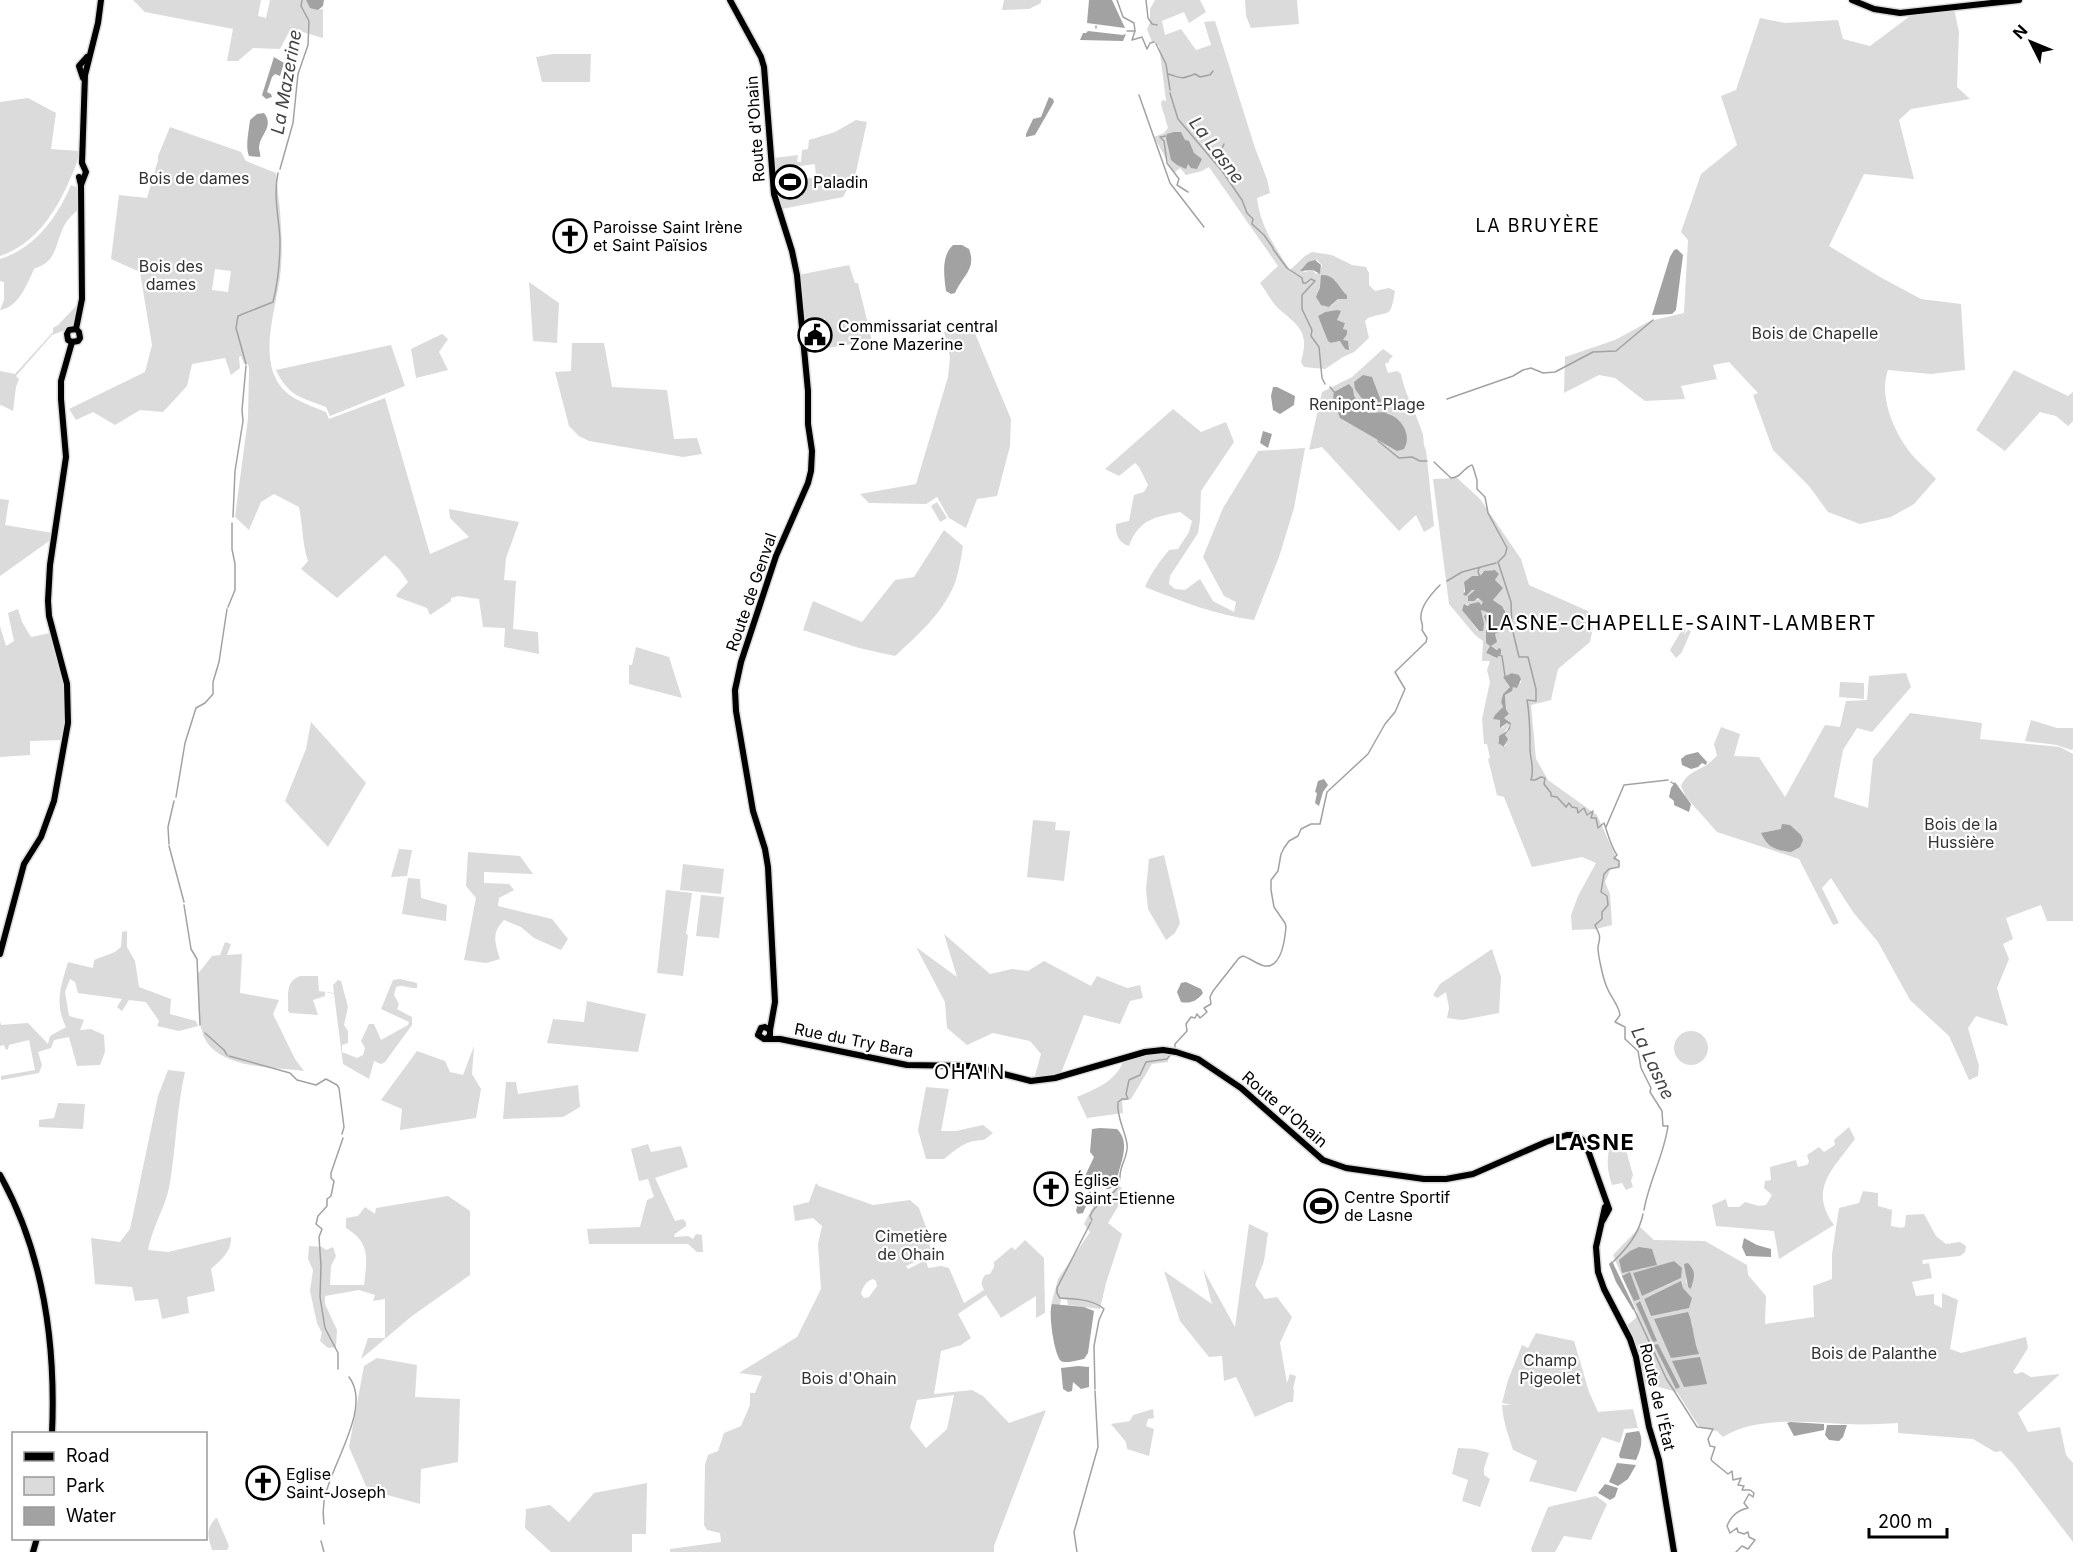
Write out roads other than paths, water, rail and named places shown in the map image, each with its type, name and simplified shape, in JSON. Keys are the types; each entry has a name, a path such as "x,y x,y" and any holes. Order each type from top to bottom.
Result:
{"main road":[{"path":"0,954 21,872 41,837 54,801 68,723 67,684 48,609 49,581 66,457 60,390 72,342 80,338 80,333 76,329 82,299 81,177 86,174 81,167 84,67 91,51 101,0"},
{"name":"Route d'Ohain","path":"730,0 758,52 764,70 772,185 777,205"},
{"path":"1852,0 1883,12 1906,13 2019,0"},
{"name":"Route de Genval","path":"768,1033 775,1009 768,861 753,815 735,701 736,680 776,556 808,483 812,460 797,275 777,205"},
{"name":"Rue du Try Bara","path":"768,1033 758,1036 759,1029 768,1033 780,1040 907,1065 976,1066 1020,1079 1040,1081"},
{"name":"Route d'Ohain","path":"1040,1081 1142,1053 1163,1050 1182,1053 1198,1059 1232,1081 1256,1100 1316,1156 1340,1167 1431,1179 1451,1179 1478,1172 1573,1134 1581,1137 1588,1149 1606,1210"},
{"path":"0,1174 15,1203 41,1284 52,1354 52,1432"},
{"name":"Route de l'État","path":"1606,1210 1596,1246 1598,1272 1630,1338 1636,1357 1649,1427 1659,1460 1674,1552"}],"water":[{"path":"306,0 324,0 323,6 318,10 310,8"},
{"path":"1089,0 1112,0 1125,28 1087,23"},
{"path":"1088,31 1126,34 1123,41 1080,40 1083,33"},
{"path":"274,57 284,63 280,76 275,74 272,77 267,92 272,97 266,99 262,95"},
{"path":"1049,97 1054,102 1035,135 1026,137 1033,119 1041,117"},
{"path":"264,113 268,123 260,143 260,157 249,156 247,143 250,120 257,114"},
{"path":"1181,132 1185,140 1189,141 1194,153 1202,159 1197,169 1191,168 1188,164 1186,169 1171,160 1166,138 1167,134"},
{"path":"953,245 962,245 969,249 971,262 968,272 955,293 951,294 946,291 944,266"},
{"path":"1677,249 1683,255 1676,310 1672,314 1652,315 1670,257"},
{"path":"1315,260 1321,265 1320,274 1313,270 1300,271 1308,262"},
{"path":"1321,275 1333,279 1347,295 1347,299 1338,299 1329,307 1321,305 1316,297"},
{"path":"1337,310 1341,311 1337,320 1345,323 1343,329 1347,330 1347,334 1343,340 1348,341 1349,350 1345,349 1340,341 1331,343 1328,341 1318,316"},
{"path":"1363,375 1372,377 1381,401 1377,408 1368,407 1355,389 1354,382"},
{"path":"1349,384 1364,410 1369,413 1386,412 1400,422 1407,438 1404,449 1397,451 1340,418 1333,399 1334,392"},
{"path":"1273,387 1295,396 1294,405 1280,414 1273,410 1271,396"},
{"path":"1263,431 1272,434 1268,448 1260,443"},
{"path":"1495,570 1499,574 1495,580 1503,588 1493,600 1505,611 1505,629 1495,634 1497,642 1491,646 1497,650 1501,649 1497,658 1486,653 1490,646 1486,643 1488,628 1484,616 1489,613 1481,610 1484,624 1483,631 1479,631 1462,610 1464,604 1468,606 1479,602 1481,605 1483,602 1478,598 1468,601 1468,596 1475,590 1466,596 1463,594 1465,592 1464,582 1472,576 1480,576 1484,571"},
{"path":"1512,673 1519,675 1521,679 1517,688 1513,687 1512,691 1505,695 1506,709 1509,714 1504,718 1511,723 1510,729 1505,735 1508,739 1504,746 1506,755 1504,747 1498,743 1499,736 1507,731 1510,725 1507,723 1500,728 1500,720 1493,719 1503,707 1501,702 1503,694 1510,687 1503,677"},
{"path":"1698,752 1707,762 1706,765 1702,763 1691,769 1682,765 1681,759"},
{"path":"1324,779 1328,785 1323,792 1319,806 1315,803 1317,793 1315,792 1318,781"},
{"path":"1675,782 1691,804 1689,812 1674,805 1674,801 1669,797"},
{"path":"1782,824 1790,825 1803,840 1800,847 1791,852 1773,847 1761,833 1781,829"},
{"path":"1186,982 1201,989 1203,993 1187,1003 1181,1002 1177,992 1181,983"},
{"path":"1092,1129 1117,1129 1124,1141 1116,1183 1108,1189 1105,1183 1102,1188 1087,1183 1086,1174 1094,1157 1090,1152"},
{"path":"1090,1191 1093,1196 1089,1199 1083,1213 1078,1214 1076,1211 1079,1196 1087,1195"},
{"path":"1744,1238 1771,1249 1771,1257 1746,1256 1742,1247"},
{"path":"1639,1247 1652,1249 1657,1265 1622,1273 1619,1260"},
{"path":"1612,1261 1635,1309 1633,1310 1616,1282 1609,1264"},
{"path":"1674,1261 1682,1268 1681,1278 1642,1296 1633,1273"},
{"path":"1688,1263 1694,1272 1691,1289 1688,1287 1684,1264"},
{"path":"1630,1272 1640,1299 1634,1301 1622,1276"},
{"path":"1681,1281 1683,1288 1692,1298 1689,1308 1651,1316 1644,1299"},
{"path":"1640,1301 1657,1341 1653,1342 1636,1304"},
{"path":"1052,1304 1084,1307 1094,1311 1088,1353 1084,1359 1066,1362 1061,1361 1058,1357 1052,1333"},
{"path":"1688,1312 1699,1354 1671,1358 1654,1319"},
{"path":"1658,1344 1680,1387 1676,1389 1654,1345"},
{"path":"1700,1357 1707,1384 1684,1387 1672,1361"},
{"path":"1089,1367 1089,1387 1081,1389 1073,1382 1072,1391 1068,1392 1063,1389 1061,1368"},
{"path":"1787,1423 1824,1424 1824,1430 1794,1436"},
{"path":"1827,1425 1847,1425 1839,1441 1829,1440 1825,1435"},
{"path":"1639,1431 1641,1442 1636,1460 1620,1458 1626,1433"},
{"path":"1617,1463 1636,1465 1628,1479 1618,1486 1609,1482"},
{"path":"1605,1484 1618,1488 1615,1497 1610,1500 1598,1493"}],"waterway":[{"name":"La Mazerine","path":"280,169 293,123 298,74 308,45 309,21 301,6 302,0"},
{"name":"La Lasne","path":"1117,0 1123,17 1134,23 1135,31 1132,40 1142,37 1147,49 1150,43 1154,42"},
{"path":"1146,0 1148,18 1152,24 1157,25"},
{"name":"La Lasne","path":"1127,31 1135,31"},
{"name":"La Lasne","path":"1156,44 1166,64 1170,90"},
{"path":"1210,75 1213,71"},
{"path":"1168,74 1181,78 1195,74 1200,77 1209,75"},
{"name":"La Lasne","path":"1170,93 1178,119 1222,171 1253,219 1252,224 1273,248"},
{"path":"1139,95 1170,183 1204,227"},
{"path":"1166,136 1160,137 1164,141 1167,163 1179,179 1177,185 1188,192"},
{"path":"1213,159 1219,155 1224,144"},
{"name":"La Mazerine","path":"246,364 236,328 238,316 273,302 276,287 280,248 276,198 278,173"},
{"name":"La Lasne","path":"1273,249 1287,268 1302,278 1303,283 1311,279 1315,281 1302,295 1302,309 1312,330 1311,336 1319,347 1322,378 1325,384"},
{"path":"1447,399 1513,376 1523,370 1531,368 1543,373 1555,372 1593,352 1616,351 1653,320"},
{"name":"La Mazerine","path":"233,517 235,471 243,421 246,366"},
{"name":"La Lasne","path":"1330,387 1335,393"},
{"path":"1380,403 1387,406"},
{"path":"1389,405 1411,408"},
{"name":"La Lasne","path":"1378,441 1399,458 1412,457 1420,461 1427,461"},
{"name":"La Lasne","path":"1434,462 1451,478 1472,465 1477,480 1477,489 1485,497 1488,513 1507,548 1505,555 1498,562 1511,602 1512,628 1519,657 1528,657 1536,689 1536,701 1527,700 1531,780 1545,778 1544,784 1551,796 1557,797 1566,807 1569,803 1572,807 1577,808 1578,813 1584,808 1587,815 1593,811 1591,818 1596,818 1598,828 1604,823 1617,855 1614,858 1619,861 1619,867 1609,869 1604,874 1601,892 1607,896 1608,905 1602,912 1602,919 1595,925 1600,936 1598,948 1600,961 1603,977 1620,1015 1615,1022 1625,1027 1625,1039 1638,1051 1641,1068 1651,1088 1650,1092 1662,1111 1663,1126 1668,1126 1644,1210"},
{"name":"La Mazerine","path":"228,607 235,590 232,523"},
{"path":"1447,581 1462,572 1496,563"},
{"path":"1479,568 1480,577"},
{"path":"1175,1047 1187,1031 1186,1024 1191,1017 1195,1018 1197,1014 1200,1018 1207,1012 1204,1008 1211,1004 1210,997 1213,991 1239,958 1243,956 1265,966 1271,965 1279,957 1286,927 1274,907 1271,880 1278,871 1281,854 1289,841 1298,836 1301,829 1311,824 1320,824 1327,792 1368,754 1385,724 1395,712 1405,689 1395,672 1426,642 1427,638 1422,630 1422,611 1428,599 1440,585"},
{"path":"176,797 185,743 196,708 205,703 213,694 213,682 219,662 227,609"},
{"path":"1499,655 1502,656 1505,676"},
{"path":"1606,827 1624,785 1668,780"},
{"path":"169,844 168,827 174,801"},
{"path":"169,846 184,902"},
{"path":"184,905 191,949 197,959 200,1025"},
{"path":"205,1033 227,1055"},
{"path":"1092,1220 1090,1216 1093,1211 1117,1189 1127,1152 1118,1102 1128,1099 1126,1094 1129,1080 1140,1075 1146,1062 1167,1059 1171,1054"},
{"path":"229,1056 290,1073 297,1080 316,1085 326,1079 337,1085 344,1127 342,1134"},
{"path":"338,1369 338,1353 325,1328 320,1297 319,1237 322,1229 316,1224 318,1216 327,1206 327,1199 331,1196 334,1181 331,1173 343,1138"},
{"name":"La Lasne","path":"1613,1262 1632,1240 1643,1214"},
{"path":"1091,1222 1057,1288 1057,1293 1060,1298 1089,1301 1104,1309 1099,1320 1094,1346 1095,1389"},
{"name":"La Lasne","path":"1634,1309 1666,1378 1697,1427 1713,1429 1708,1439 1710,1446 1715,1447 1712,1461 1728,1474 1732,1471 1733,1480 1741,1478 1738,1485 1744,1486 1742,1490 1750,1490 1754,1493 1753,1497 1749,1494 1744,1503 1748,1508 1735,1514 1727,1526 1730,1533 1737,1528 1738,1532 1744,1534 1748,1532 1749,1537 1755,1540 1748,1549 1742,1546 1736,1552"},
{"path":"324,1524 327,1487 347,1438 356,1405 355,1390 349,1377"},
{"path":"1077,1552 1074,1532 1098,1447 1095,1391"},
{"path":"321,1541 324,1552"}],"place":[{"name":"Paladin","path":"790,182"},
{"name":"Paroisse Saint Irène et Saint Païsios","path":"570,236"},
{"name":"Commissariat central - Zone Mazerine","path":"815,335"},
{"name":"Église Saint-Etienne","path":"1051,1189"},
{"name":"Centre Sportif de Lasne","path":"1321,1206"},
{"name":"Eglise Saint-Joseph","path":"263,1483"}],"district":[{"name":"LA BRUYÈRE","path":"1538,225"},
{"name":"LASNE-CHAPELLE-SAINT-LAMBERT","path":"1682,623"},
{"name":"OHAIN","path":"970,1072"},
{"name":"LASNE","path":"1595,1142"}],"park label":[{"name":"Bois de dames","path":"194,178"},
{"name":"Bois des dames","path":"171,275"},
{"name":"Bois de Chapelle","path":"1815,333"},
{"name":"Renipont-Plage","path":"1367,404"},
{"name":"Bois de la Hussière","path":"1961,833"},
{"name":"Cimetière de Ohain","path":"911,1245"},
{"name":"Bois de Palanthe","path":"1874,1353"},
{"name":"Champ Pigeolet","path":"1550,1369"},
{"name":"Bois d'Ohain","path":"849,1378"}]}
